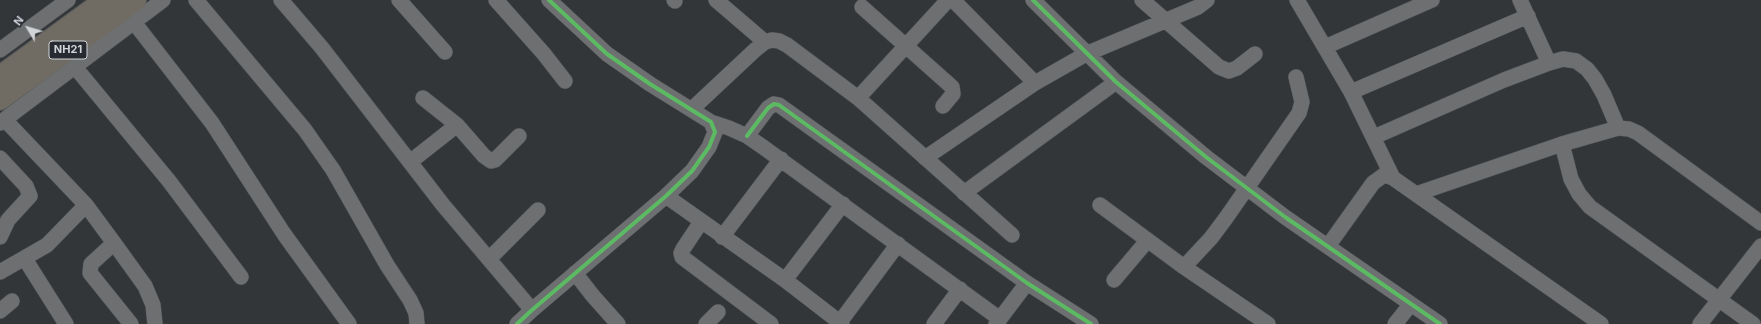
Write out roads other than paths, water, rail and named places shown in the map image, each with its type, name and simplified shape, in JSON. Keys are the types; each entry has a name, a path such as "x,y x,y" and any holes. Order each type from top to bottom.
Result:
{"highway":[{"name":"NH21","path":"0,77 106,0"},
{"name":"NH21","path":"2,114 135,0"}],"street":[{"path":"0,50 67,0"},
{"path":"155,324 153,305 145,286 114,243 86,205 2,114 75,67 163,0"},
{"path":"196,0 305,130 333,170 388,266 410,300 416,313 417,324"},
{"path":"281,0 322,48 410,162 532,310"},
{"path":"399,0 445,52"},
{"path":"496,0 544,54 565,81"},
{"path":"549,0 607,54 650,84 711,122 747,136 781,159 960,289 998,321 1027,283"},
{"path":"858,98 948,0"},
{"path":"952,0 1035,83"},
{"path":"1033,0 1086,54 1159,119 1246,188 1440,324"},
{"path":"1142,0 1219,68 1229,70 1237,68 1255,54"},
{"path":"925,158 1035,83 1086,54 1198,7 1207,0"},
{"path":"1298,0 1351,92 1393,178"},
{"path":"1324,46 1432,0"},
{"path":"1520,0 1549,63"},
{"path":"725,3 765,42"},
{"path":"862,7 952,87 953,94 943,106"},
{"path":"1351,92 1528,16"},
{"path":"134,22 212,123 284,234 349,324"},
{"path":"692,109 765,42 772,40 787,45 858,98 1012,235"},
{"path":"1374,137 1497,83 1563,59 1576,61 1587,69 1604,95 1618,128"},
{"path":"75,67 169,181 241,277"},
{"path":"1184,267 1222,223 1299,113 1302,102 1296,77"},
{"path":"964,193 1116,82"},
{"path":"423,98 457,125 484,156 491,161 495,160 519,136"},
{"path":"747,136 768,108 774,104 779,106 1027,283 1091,324"},
{"path":"517,324 666,196 692,171 709,147 715,132 711,122"},
{"path":"410,162 457,125"},
{"path":"1416,194 1562,144 1618,128 1629,129 1638,133 1761,223"},
{"path":"1562,144 1571,179 1579,194 1590,206 1719,301 1753,324"},
{"path":"0,158 26,186 30,196 8,220 0,237"},
{"path":"722,237 781,159"},
{"path":"1328,246 1377,178 1384,175 1393,178 1416,194 1581,319 1601,324"},
{"path":"666,196 722,237 785,280 841,323 898,244"},
{"path":"785,280 843,204"},
{"path":"0,272 47,245 86,205"},
{"path":"1100,205 1147,241 1268,324"},
{"path":"489,259 538,210"},
{"path":"701,222 683,249 681,253 682,257 770,324"},
{"path":"1114,280 1147,241"},
{"path":"114,243 91,264 90,274 131,324"},
{"path":"1700,324 1761,246"},
{"path":"25,259 66,324"},
{"path":"575,273 592,296 618,324"},
{"path":"934,324 960,289"},
{"path":"0,311 12,301"},
{"path":"1395,324 1411,304"},
{"path":"706,324 718,312"}]}
